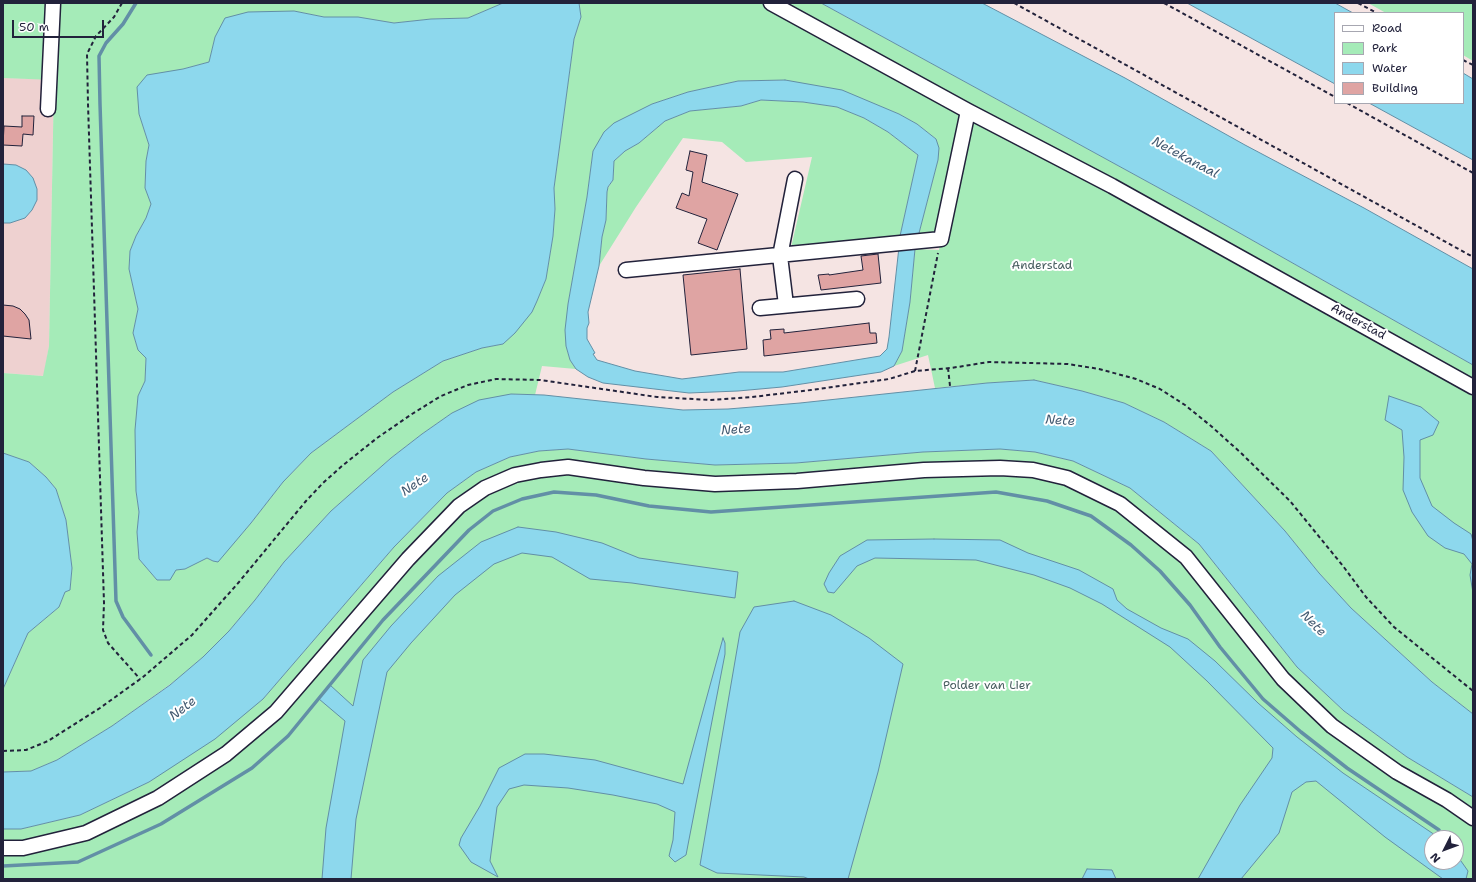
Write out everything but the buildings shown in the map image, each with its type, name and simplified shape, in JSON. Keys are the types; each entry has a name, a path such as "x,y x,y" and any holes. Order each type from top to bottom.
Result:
{"street":[{"path":"48,109 53,3"},
{"name":"Anderstad","path":"771,3 968,111 1119,190 1473,387"},
{"path":"626,270 941,239 968,111"},
{"path":"786,305 780,256 795,179"},
{"path":"760,308 857,298"},
{"path":"3,848 23,848 86,833 158,798 226,754 276,712 408,559 459,506 485,488 515,475 541,470 568,468 644,478 715,484 797,481 924,470 1000,468 1033,470 1067,478 1120,504 1186,557 1283,679 1332,726 1397,772 1447,800 1473,818"}],"path":[{"path":"122,3 114,17 96,36 87,54 88,104 104,603 103,630 108,643 140,679"},
{"path":"1014,3 1473,257"},
{"path":"1164,3 1334,96"},
{"path":"1358,3 1375,12"},
{"path":"1365,3 1366,7"},
{"path":"1464,60 1473,65"},
{"path":"1349,104 1473,173"},
{"path":"915,371 941,239"},
{"path":"3,751 26,750 48,741 100,708 140,679 192,635 239,582 323,482 377,438 441,396 468,385 496,379 540,380 657,397 710,400 811,390 889,379 915,371 989,362 1068,364 1099,369 1136,379 1160,389 1185,405 1241,453 1290,501 1334,554 1366,597 1394,627 1473,690"},
{"path":"948,368 950,386"}],"shaded area":[{"path":"3,78 54,79 49,346 44,376 3,373"}],"green space":[{"path":"3,3 503,3 468,18 431,19 394,23 358,17 324,17 294,11 215,37 209,62 183,69 139,114 149,145 146,161 145,188 151,204 130,251 129,269 138,309 133,333 138,350 146,358 145,381 138,396 136,491 139,512 137,532 139,559 157,580 176,570 185,569 207,558 213,561 237,539 283,482 311,453 393,392 443,361 482,348 503,344 537,301 546,279 553,236 555,209 554,188 574,39 581,17 579,3 821,3 1190,205 1473,365 1473,714 1432,682 1351,608 1319,573 1285,531 1211,451 1164,422 1124,403 1082,391 1034,380 935,388 928,355 894,366 902,351 910,302 915,249 939,250 942,231 918,237 938,160 936,139 917,124 899,114 874,104 785,80 738,81 688,92 652,104 593,151 587,197 568,304 566,346 570,360 576,369 542,366 535,395 511,394 452,413 422,434 391,458 331,511 284,562 229,631 203,657 176,680 112,726 57,760 31,771 3,772 3,689 28,633 59,607 65,592 70,590 72,568 66,520 56,489 46,477 29,462 3,453 3,373 43,376 49,346 54,80 3,78"},
{"path":"1368,3 1473,3 1473,61 1464,56 1464,12 1384,12"},
{"path":"761,100 803,102 837,107 864,118 888,132 918,155 900,236 790,252 812,157 746,162 722,142 683,138 636,207 599,266 602,237 606,220 607,192 613,180 614,161 625,151 639,143 665,121 690,111 741,106"},
{"name":"Polder van Lier","path":"568,449 646,459 715,465 796,463 923,452 1000,449 1035,452 1073,461 1130,488 1199,544 1297,667 1344,711 1407,757 1473,797 1473,879 3,879 3,829 21,829 80,815 149,782 263,699 394,547 447,493 476,472 510,457 539,451"}],"water":[{"path":"503,3 579,3 581,17 574,39 554,188 555,209 553,236 546,279 532,312 515,333 503,344 482,348 443,361 393,392 311,453 283,482 218,562 207,558 185,569 176,570 170,580 157,580 139,559 137,532 139,512 136,491 135,430 138,396 145,381 146,358 138,350 133,333 138,309 129,269 130,251 151,204 145,188 146,161 149,145 139,114 137,87 147,75 183,69 209,62 215,37 225,18 248,12 294,11 324,17 358,17 394,23 431,19 468,18"},
{"name":"Netekanaal","path":"821,3 982,3 1125,78 1245,145 1364,208 1473,269 1473,365 1190,205"},
{"path":"1187,3 1335,3 1351,12 1334,12 1334,83"},
{"path":"1464,74 1473,79 1473,160 1371,104 1464,104"},
{"path":"785,80 842,90 899,114 917,124 936,139 939,148 938,160 918,237 900,236 918,155 888,132 864,118 837,107 803,102 761,100 741,106 690,111 665,121 639,143 625,151 614,161 613,180 608,187 607,192 606,220 602,237 599,266 588,312 589,323 587,328 587,339 595,353 593,354 597,360 635,371 682,379 739,372 783,372 880,356 887,349 899,247 915,249 910,302 902,351 894,366 881,372 782,387 689,393 603,383 588,377 576,369 570,360 566,346 565,330 568,304 587,197 593,151 604,132 614,123 652,104 688,92 738,81"},
{"path":"3,164 16,165 26,170 33,178 37,189 37,200 32,210 25,218 10,223 3,223"},
{"name":"Nete","path":"1034,380 1082,391 1124,403 1164,422 1211,451 1285,531 1319,573 1351,608 1432,682 1473,714 1473,797 1407,757 1344,711 1297,667 1199,544 1130,488 1073,461 1035,452 1000,449 923,452 796,463 715,465 646,459 568,449 539,451 510,457 476,472 447,493 394,547 263,699 215,739 149,782 80,815 21,829 3,829 3,772 31,771 57,760 112,726 170,685 203,657 229,631 284,562 331,511 391,458 422,434 452,413 479,400 511,394 544,395 683,410 728,409 800,403 987,383"},
{"path":"1389,396 1421,407 1439,422 1433,435 1420,440 1420,478 1432,506 1471,534 1473,541 1473,593 1470,575 1472,564 1464,554 1445,548 1428,536 1412,512 1403,490 1404,457 1402,430 1385,420"},
{"path":"3,453 29,462 46,477 56,489 66,520 72,568 70,590 65,592 59,607 28,633 3,689"},
{"path":"518,527 556,532 602,543 639,558 738,572 735,598 632,583 590,579 552,557 522,553 494,564 455,595 411,643 387,672 356,819 351,879 322,879 326,828 345,721 319,699 330,685 353,706 363,660 391,626 438,576 481,542"},
{"path":"867,540 1000,540 1028,553 1079,570 1113,589 1117,600 1127,609 1161,628 1188,639 1215,661 1258,703 1297,737 1343,773 1427,830 1424,830 1424,865 1385,837 1316,781 1306,782 1292,792 1279,833 1241,879 1198,879 1240,805 1272,758 1273,748 1207,681 1170,647 1102,604 1070,588 1034,575 976,560 875,558 857,566 834,593 828,592 824,584 840,556"},
{"path":"794,601 831,615 869,638 903,664 878,772 848,879 809,879 804,877 717,873 700,865 740,632 754,607"},
{"path":"723,638 725,643 725,654 686,855 675,862 669,856 673,840 675,812 657,804 568,788 524,785 509,789 497,807 490,861 498,877 471,862 459,845 461,838 480,806 499,768 525,754 544,754 595,760 683,784"},
{"path":"1464,865 1468,871 1466,879 1443,879 1431,870 1464,870"},
{"path":"1087,869 1112,870 1116,879 1082,879"}],"waterway":[{"path":"136,3 123,24 106,43 99,56 100,104 116,601 123,617 151,655"},
{"path":"3,866 78,862 161,824 252,768 288,736 383,620 469,530 493,511 522,499 554,492 596,495 649,506 711,512 996,492 1047,501 1091,516 1131,545 1160,571 1190,605 1220,647 1263,699 1301,732 1347,768 1439,830"}]}
